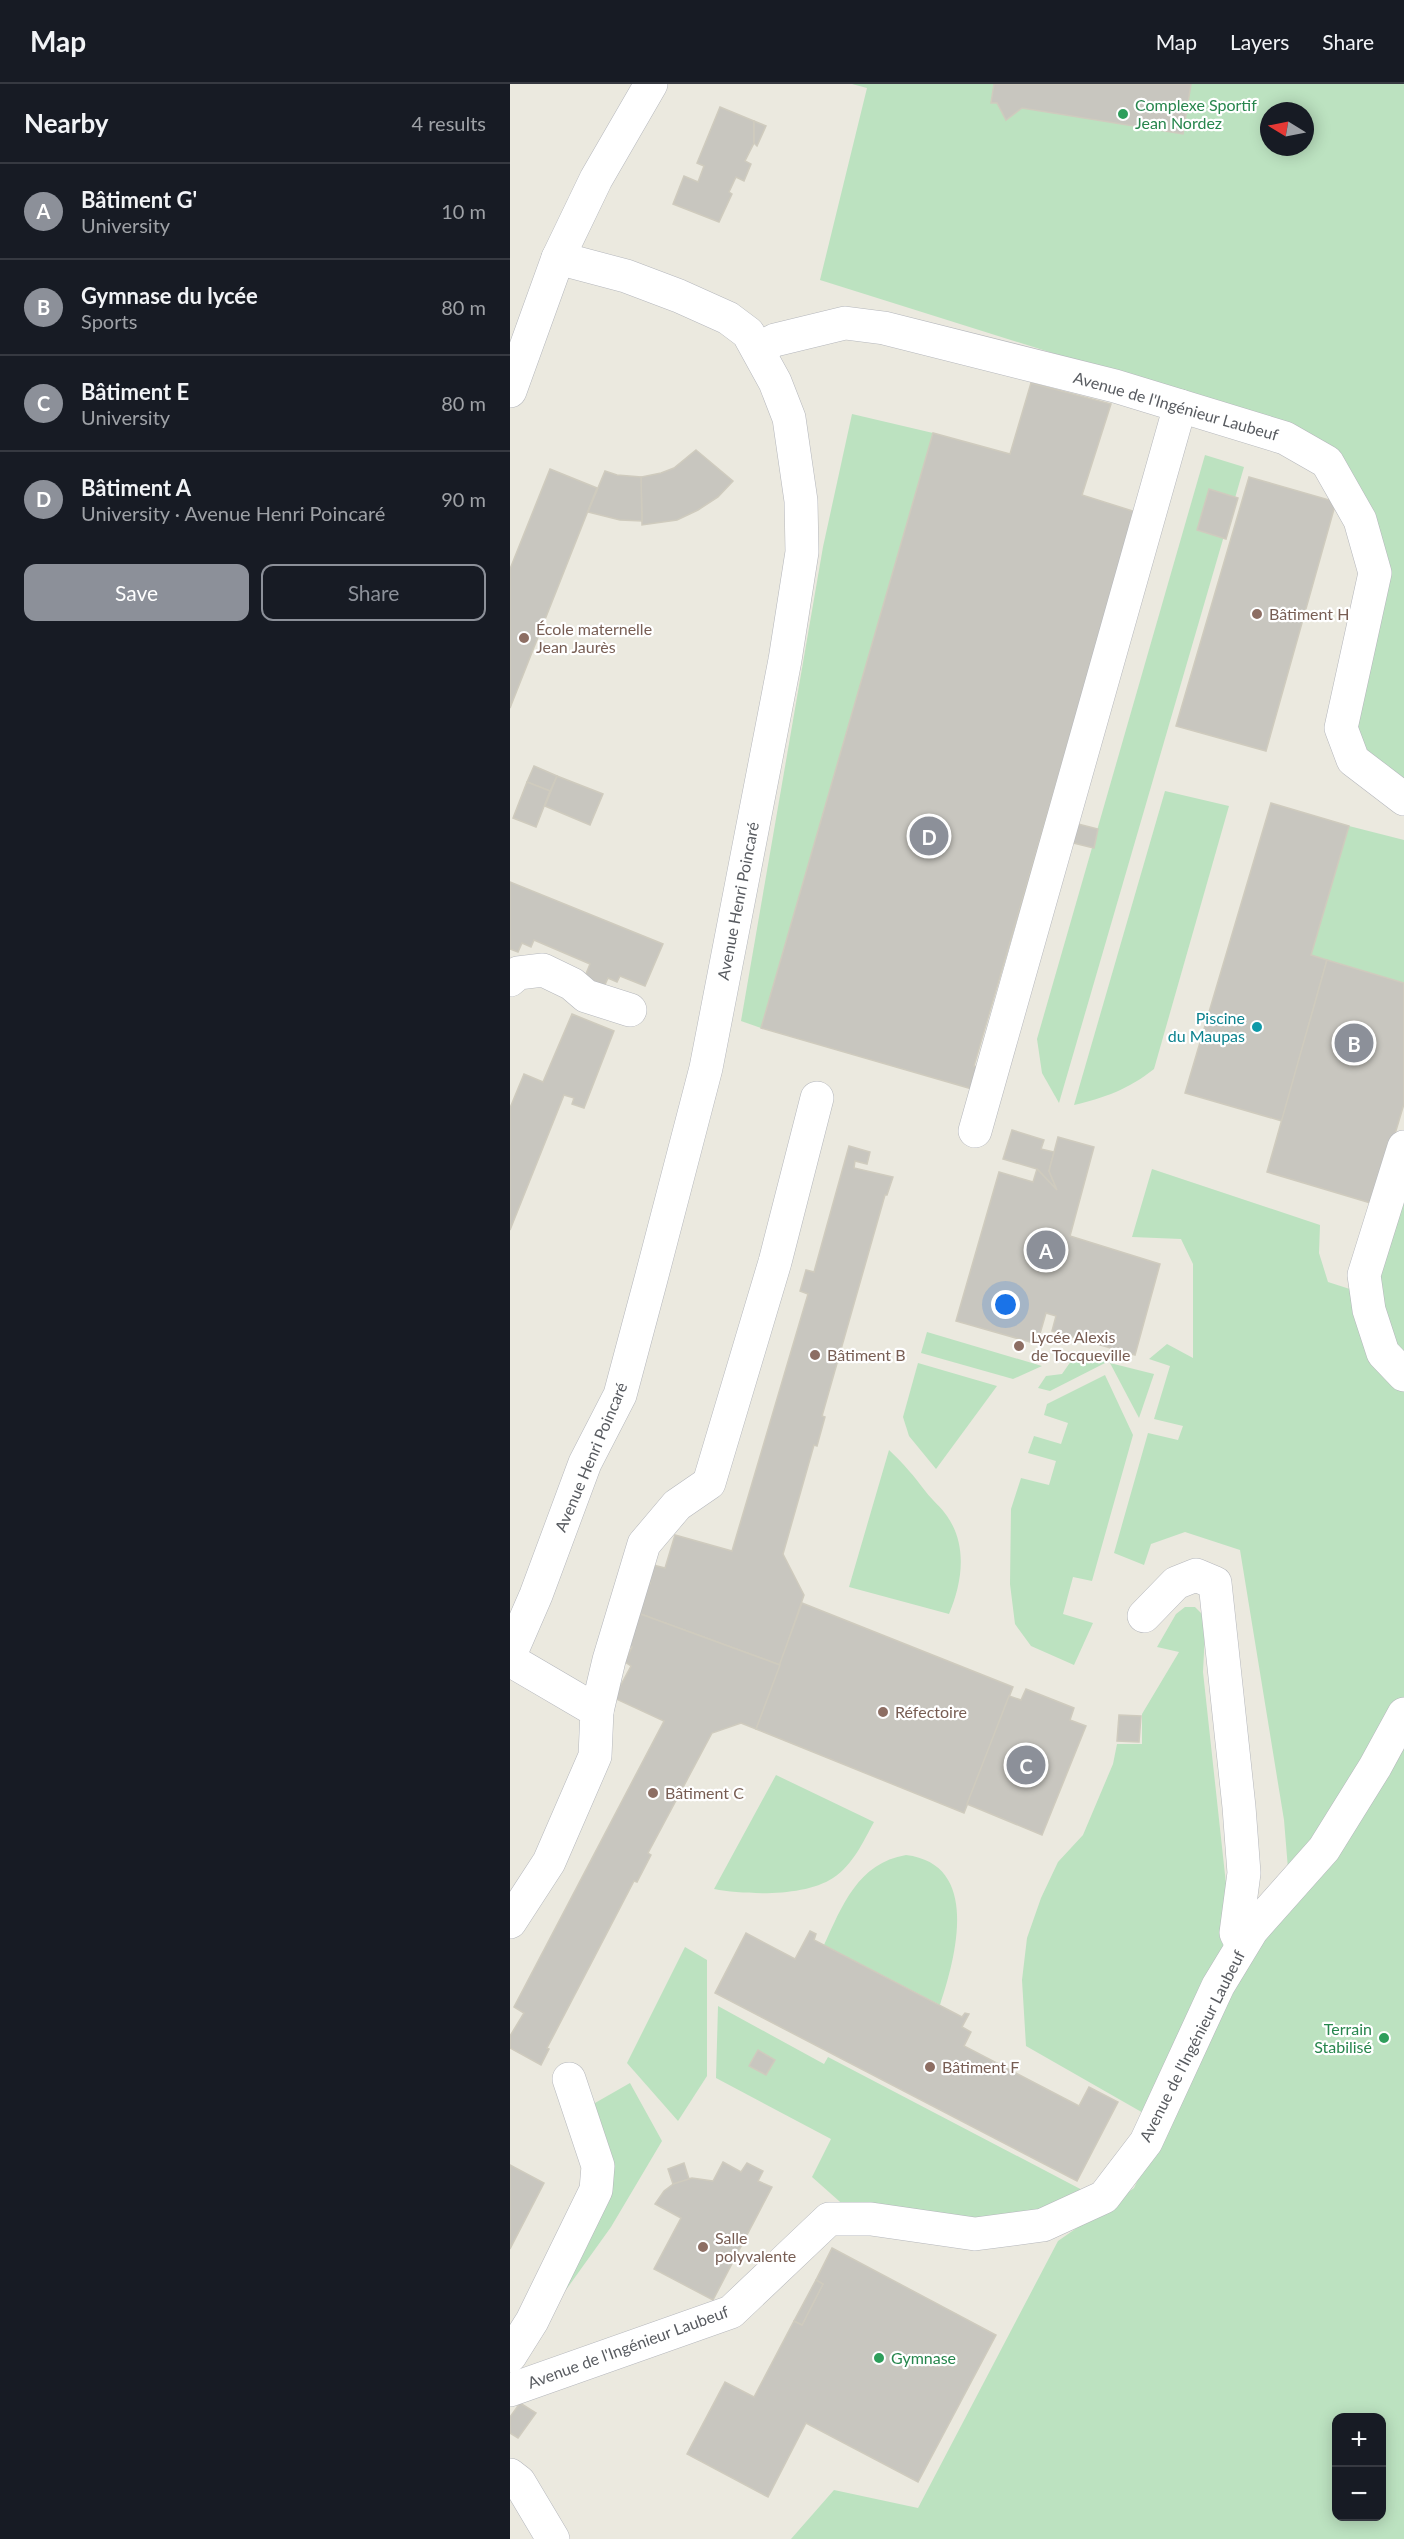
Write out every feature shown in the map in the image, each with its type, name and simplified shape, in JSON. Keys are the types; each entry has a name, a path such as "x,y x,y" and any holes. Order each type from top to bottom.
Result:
{"street":[{"path":"510,391 515,359 558,258 596,179 651,84"},
{"name":"Avenue Henri Poincaré","path":"510,1655 539,1586 585,1463 620,1395 706,1068 785,660 802,552 801,501 789,418 775,382 748,333 728,318 698,304 626,276 558,258"},
{"name":"Avenue de l'Ingénieur Laubeuf","path":"758,349 775,340 844,323 884,328 1114,386 1285,438 1327,462 1360,520 1375,573 1341,729 1353,760 1404,799"},
{"path":"975,1131 1180,406"},
{"path":"510,980 518,973 543,970 572,984 586,996 630,1010"},
{"path":"510,1922 549,1862 595,1756 597,1711 609,1660 644,1544 677,1505 709,1483 775,1262 817,1098"},
{"path":"1404,1148 1364,1275 1369,1310 1383,1353 1404,1375"},
{"path":"1144,1616 1176,1583 1196,1575 1215,1583 1244,1873 1236,1933 1242,1945"},
{"path":"510,1660 597,1711"},
{"name":"Avenue de l'Ingénieur Laubeuf","path":"510,2390 731,2312 829,2219 870,2219 975,2234 1043,2225 1104,2197 1146,2142 1218,1986 1242,1945 1252,1930 1324,1849 1375,1767 1404,1714"},
{"path":"510,2356 532,2321 596,2190 598,2166 569,2079"},
{"path":"510,2475 519,2482 553,2539"}],"green space":[{"path":"852,84 1404,84 1404,783 1353,744 1375,537 1278,424 820,280 867,88"},
{"path":"852,414 933,433 761,1028 741,1021 823,547"},
{"path":"1205,455 1244,467 1059,1103 1042,1073 1037,1039"},
{"path":"1165,791 1229,806 1154,1069 1116,1092 1074,1105"},
{"path":"1349,826 1404,840 1404,983 1311,955"},
{"path":"1152,1169 1320,1225 1319,1253 1328,1282 1356,1291 1404,1388 1404,1698 1381,1727 1289,1881 1284,1820 1240,1550 1185,1532 1151,1544 1144,1565 1114,1553 1148,1433 1178,1440 1183,1426 1154,1419 1170,1366 1149,1359 1167,1344 1193,1358 1193,1264 1181,1239 1132,1237"},
{"path":"1404,1192 1404,1363 1373,1289"},
{"path":"927,1332 1042,1366 1013,1379 921,1353"},
{"path":"1076,1354 1107,1362 1050,1391 1038,1388 1046,1376 1062,1374"},
{"path":"918,1363 997,1386 936,1469 909,1436 903,1417"},
{"path":"1110,1363 1154,1374 1139,1418"},
{"path":"1105,1375 1133,1435 1092,1581 1073,1577 1063,1614 1093,1623 1074,1665 1031,1646 1015,1624 1010,1584 1011,1509 1021,1478 1049,1485 1056,1461 1028,1453 1034,1436 1061,1444 1068,1423 1044,1415 1047,1404"},
{"path":"889,1450 947,1516 954,1528 961,1565 957,1590 949,1614 849,1587"},
{"path":"1185,1607 1195,1607 1202,1614 1205,1632 1203,1672 1227,1893 1228,1943 1145,2114 1026,2046 1022,1980 1027,1938 1041,1898 1058,1862 1083,1835 1113,1764 1117,1744 1142,1744 1142,1714 1179,1652 1157,1647 1176,1614"},
{"path":"1404,1733 1404,2539 791,2539 834,2490 918,2508 1058,2241 1134,2188 1242,1959"},
{"path":"776,1775 874,1822 857,1853 846,1867 821,1884 807,1889 775,1893 714,1889"},
{"path":"906,1855 930,1862 945,1875 954,1894 957,1915 956,1939 940,2005 824,1945 845,1901 864,1877 875,1867"},
{"path":"685,1947 707,1960 707,2076 678,2121 627,2063"},
{"path":"718,2006 824,2064 828,2057 1086,2192 1014,2221 848,2209 812,2177 831,2139 716,2078"},
{"path":"630,2083 662,2141 611,2227 558,2301 611,2171 588,2107"}],"building":[{"name":"Complexe Sportif Jean Nordez","path":"994,84 1191,84 1183,134 1022,108 1006,120 997,103 991,103"},
{"path":"720,107 754,121 754,143 745,161 751,164 744,181 736,177 729,192 732,194 719,222 673,204 684,176 698,182 704,166 697,163"},
{"path":"754,121 766,126 757,146 754,143"},
{"path":"1031,383 1111,404 1082,495 1139,513 1097,643 974,1066 978,1067 972,1089 761,1028 933,433 1010,454"},
{"path":"696,450 733,481 718,497 698,510 677,520 642,525 641,477 674,468"},
{"name":"École maternelle Jean Jaurès","path":"550,469 597,488 510,708 510,569"},
{"path":"605,471 617,475 641,477 642,521 620,520 588,512"},
{"name":"Bâtiment H","path":"1249,477 1336,502 1266,751 1176,726"},
{"path":"1209,489 1238,498 1226,539 1197,530"},
{"path":"534,766 557,776 550,791 527,782"},
{"path":"557,776 603,794 590,825 545,806"},
{"path":"527,782 550,791 536,827 513,818"},
{"name":"Piscine du Maupas","path":"1271,803 1349,826 1311,955 1327,960 1282,1121 1185,1093"},
{"path":"1078,824 1098,829 1094,848 1073,843"},
{"path":"510,882 663,944 645,986 620,976 617,982 608,978 603,989 583,981 590,964 534,940 531,947 522,943 518,952 510,949"},
{"path":"1327,960 1404,983 1404,1104 1374,1204 1267,1172"},
{"path":"572,1014 614,1031 584,1108 572,1104 574,1098 564,1095 510,1230 510,1108 524,1074 543,1082"},
{"path":"1012,1130 1044,1140 1041,1149 1054,1152 1049,1171 1057,1190 1037,1169 1003,1159"},
{"path":"1058,1137 1094,1147 1070,1236 1160,1264 1135,1355 1052,1331 1056,1316 1046,1313 1037,1344 956,1321 999,1172 1033,1182 1037,1169 1057,1190 1049,1171"},
{"name":"Bâtiment B","path":"849,1146 870,1152 867,1164 855,1161 854,1168 893,1177 887,1195 885,1195 822,1416 825,1417 817,1446 814,1445 783,1554 804,1595 780,1665 635,1612 644,1583 650,1584 653,1565 665,1568 675,1535 732,1551 808,1294 800,1291 806,1270 814,1272"},
{"name":"Réfectoire","path":"802,1603 1013,1687 964,1813 756,1729"},
{"name":"Bâtiment C","path":"635,1612 780,1665 756,1729 741,1723 712,1733 648,1853 651,1855 637,1882 634,1881 547,2048 549,2049 541,2065 510,2048 510,2036 524,2013 514,2007 664,1721 614,1698 631,1666 625,1662 632,1647 625,1645"},
{"path":"1026,1689 1074,1708 1070,1720 1086,1726 1042,1835 967,1804 1009,1696 1021,1700"},
{"path":"1119,1715 1141,1716 1139,1742 1117,1741"},
{"name":"Bâtiment F","path":"810,1931 816,1934 814,1940 962,2017 965,2013 969,2014 962,2027 971,2032 964,2046 1079,2106 1089,2087 1118,2102 1077,2181 715,1993 746,1933 795,1959"},
{"path":"758,2050 775,2060 766,2075 749,2066"},
{"name":"Salle polyvalente","path":"723,2162 741,2172 747,2163 763,2171 758,2181 772,2187 713,2300 654,2269 681,2218 655,2204 664,2191 676,2182 692,2178 713,2181"},
{"path":"684,2163 689,2179 673,2184 668,2169"},
{"path":"510,2165 544,2183 510,2249"},
{"name":"Gymnase","path":"832,2248 996,2335 918,2482 806,2423 768,2497 687,2454 725,2382 754,2397 794,2321 802,2325 823,2284 816,2280"},
{"path":"816,2280 823,2284 802,2325 794,2321"},
{"path":"520,2403 536,2413 518,2438 510,2433 510,2417"}],"place":[{"name":"Complexe Sportif Jean Nordez","path":"1123,114"},
{"name":"Bâtiment H","path":"1257,614"},
{"name":"École maternelle Jean Jaurès","path":"524,638"},
{"name":"Bâtiment A","path":"929,836"},
{"name":"Piscine du Maupas","path":"1257,1027"},
{"name":"Gymnase du lycée","path":"1354,1043"},
{"name":"Bâtiment G'","path":"1046,1250"},
{"name":"Lycée Alexis de Tocqueville","path":"1019,1346"},
{"name":"Bâtiment B","path":"815,1355"},
{"name":"Réfectoire","path":"883,1712"},
{"name":"Bâtiment E","path":"1026,1765"},
{"name":"Bâtiment C","path":"653,1793"},
{"name":"Terrain Stabilisé","path":"1384,2038"},
{"name":"Bâtiment F","path":"930,2067"},
{"name":"Salle polyvalente","path":"703,2247"},
{"name":"Gymnase","path":"879,2358"}]}
